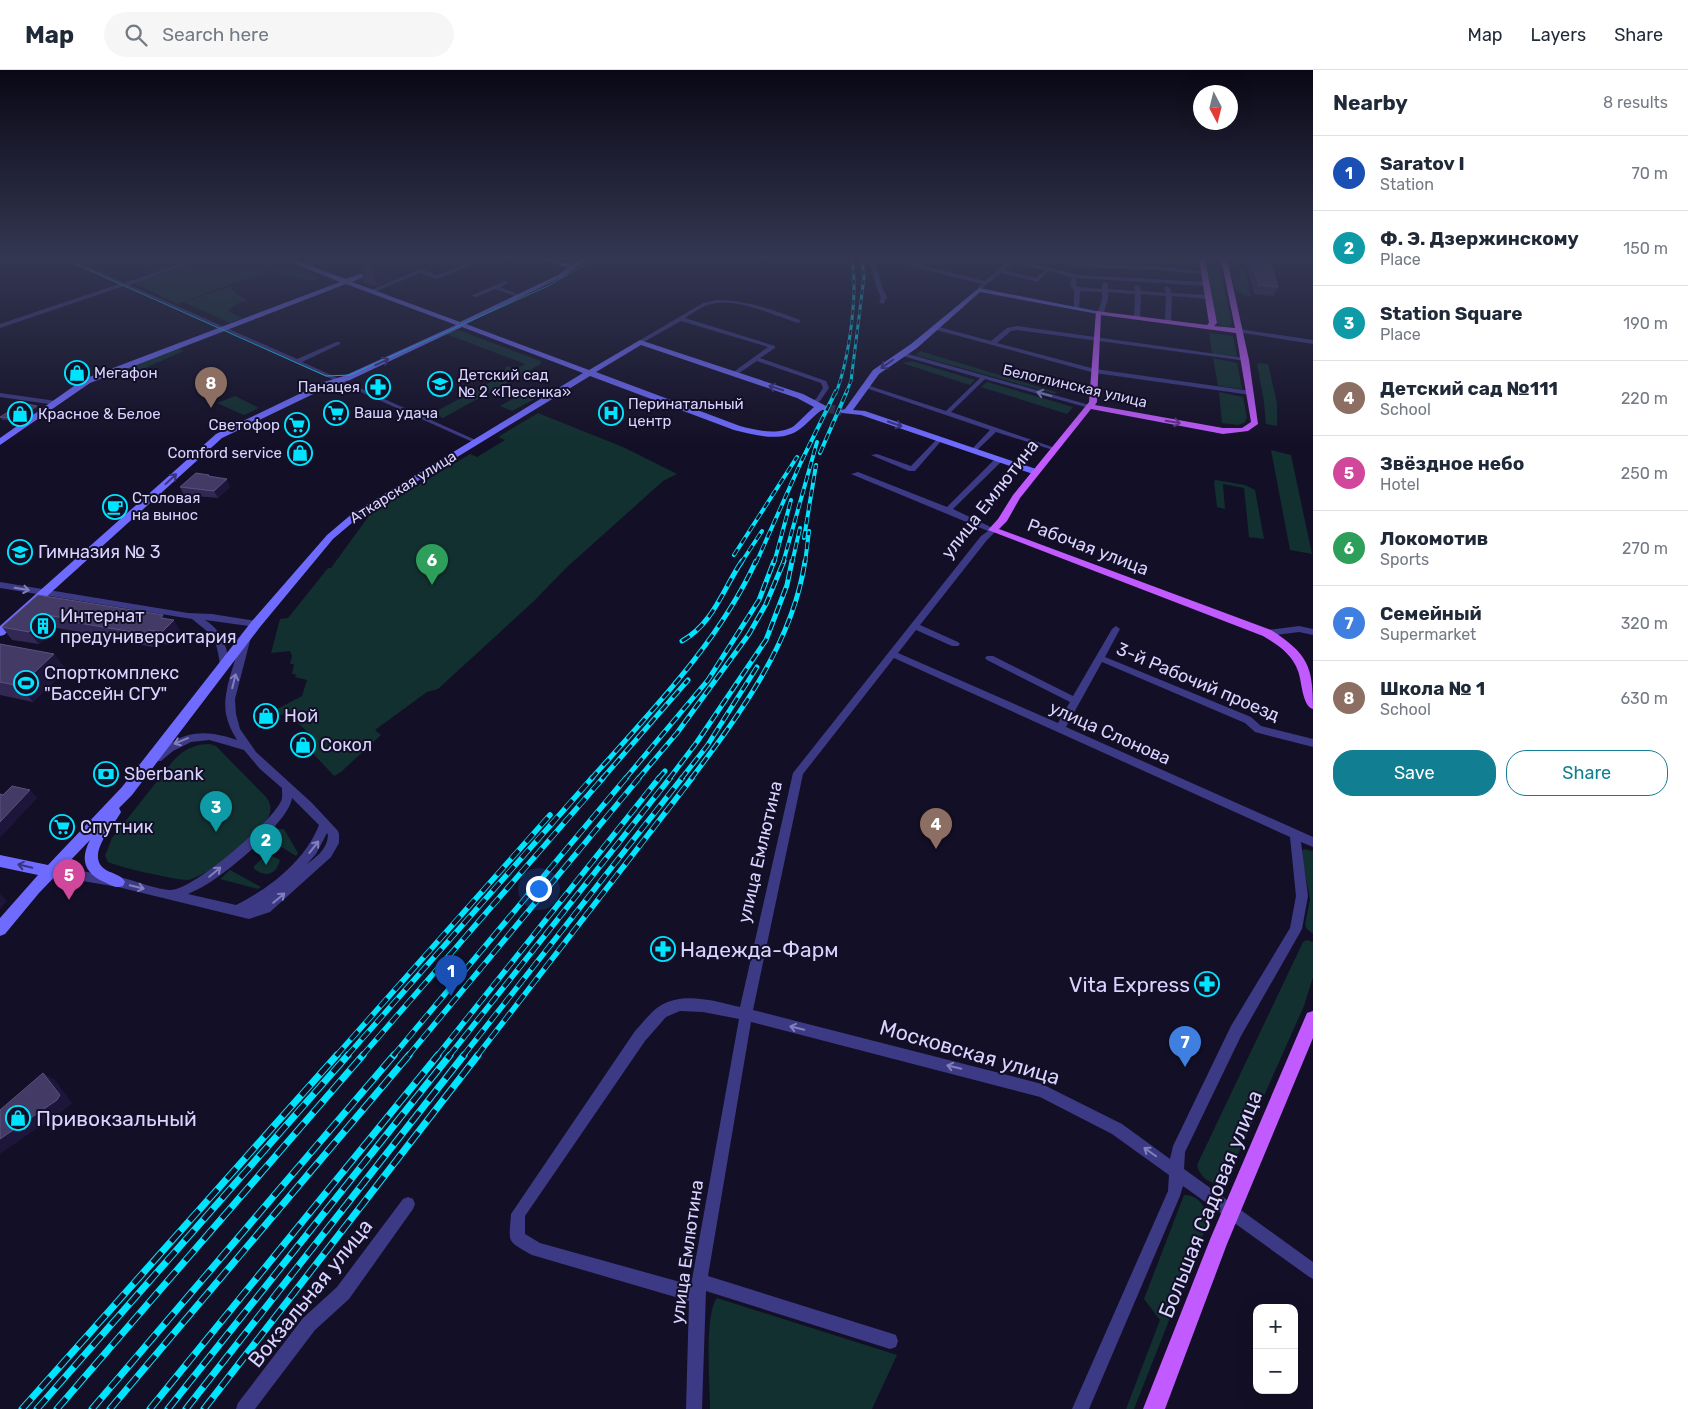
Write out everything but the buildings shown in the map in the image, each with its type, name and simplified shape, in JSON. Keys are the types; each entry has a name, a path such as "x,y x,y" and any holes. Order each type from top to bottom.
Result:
{"main road":[{"path":"1091,406 1093,402 1099,321"},
{"path":"1171,321 1239,331"},
{"path":"1209,327 1213,324 1213,321"},
{"path":"1237,321 1251,394"},
{"name":"Белоглинская улица","path":"1091,406 1223,431 1246,430 1251,428 1255,422 1251,394"},
{"name":"улица Емлютина","path":"993,530 1002,521 1016,498 1036,472 1091,406"},
{"name":"Рабочая улица","path":"993,530 1267,633"},
{"path":"1267,633 1280,641 1300,659 1313,706"},
{"name":"Большая Садовая улица","path":"1154,1409 1231,1213 1313,1019"}],"street":[{"path":"0,326 14,321"},
{"path":"208,321 477,442"},
{"path":"0,442 87,381 240,321"},
{"path":"452,321 748,431 781,434 790,432 823,408 812,402 640,342"},
{"path":"0,632 219,436 337,380 370,368 461,325 465,321"},
{"name":"Аткарская улица","path":"0,929 34,889 127,791 256,624 322,546 347,521 677,321"},
{"path":"689,321 773,347 734,374"},
{"path":"943,321 876,372 845,411 862,413 1036,472"},
{"path":"935,328 1095,371 1251,394"},
{"path":"993,344 1012,328 1245,360"},
{"path":"1239,331 1313,342"},
{"path":"296,362 338,344"},
{"name":"Белоглинская улица","path":"901,354 983,378 1091,406"},
{"path":"756,360 824,382 826,388 818,400 812,402"},
{"path":"947,413 983,378"},
{"path":"866,386 1055,449"},
{"path":"0,395 56,403"},
{"path":"973,451 995,429"},
{"path":"875,455 912,469 939,440"},
{"path":"948,510 999,460"},
{"name":"Рабочая улица","path":"855,474 948,510 993,530"},
{"name":"улица Емлютина","path":"694,1409 699,1288 746,1015 798,773 984,538 993,530"},
{"path":"0,585 193,617 256,624"},
{"path":"193,617 215,630 223,648 225,664"},
{"path":"915,626 954,644"},
{"path":"1060,728 1116,629"},
{"name":"Рабочая улица","path":"1267,633 1299,629 1313,632"},
{"path":"0,861 51,872 118,882 235,912 263,897 296,867 315,847 322,836 325,824 246,747 229,709 233,684 247,636"},
{"name":"улица Слонова","path":"893,654 1313,842"},
{"path":"990,658 1075,701"},
{"name":"3-й Рабочий проезд","path":"1100,658 1248,720 1258,729 1313,743"},
{"path":"147,766 173,744 189,738 206,735 246,747"},
{"path":"172,895 192,888 209,877 278,816 286,804 288,788"},
{"name":"Аткарская улица","path":"118,882 99,873 92,866 90,858 97,838 127,791"},
{"path":"1080,1409 1175,1191 1178,1151 1236,1031 1296,929 1302,896 1295,842 1296,834"},
{"name":"Московская улица","path":"699,1288 537,1250 517,1238 518,1214 640,1036 659,1014 671,1007 689,1005 746,1015 1042,1091 1117,1129 1176,1170 1231,1213 1313,1270"},
{"name":"Вокзальная улица","path":"244,1409 309,1324 343,1293 408,1204"},
{"path":"699,1288 718,1286 890,1341"}],"green space":[{"path":"1217,321 1231,321 1232,324 1229,327"},
{"path":"458,330 541,361 541,364 443,418 433,413 500,377 507,366 516,369 525,364 446,334"},
{"path":"1209,333 1233,336 1237,356 1212,354"},
{"path":"178,348 184,351 124,377 115,374"},
{"path":"920,351 1056,392 1055,394 915,355"},
{"path":"1213,358 1237,363 1242,389 1218,386"},
{"path":"912,361 975,380 970,385 902,363"},
{"path":"1257,363 1268,364 1277,403 1277,426 1266,424"},
{"path":"987,382 1073,407 1067,414 981,387"},
{"path":"529,390 542,395 512,411 500,406"},
{"path":"1219,392 1243,397 1247,418 1244,423 1238,425 1222,423"},
{"path":"235,396 259,408 244,415 217,403"},
{"path":"538,413 623,447 677,474 663,481 566,568 534,601 438,689 427,692 375,730 381,735 341,772 334,776 307,747 300,751 297,747 308,739 309,733 294,719 285,715 273,716 266,720 262,717 302,696 307,680 295,677 296,674 292,674 294,664 290,664 292,656 290,651 271,653 280,619 288,618 328,568 331,568 371,513 470,454 477,457 505,440 498,437"},
{"path":"1271,450 1291,455 1312,554 1290,550"},
{"path":"1214,481 1245,485 1255,490 1264,539 1249,537 1244,488 1223,484 1225,509 1217,507"},
{"path":"209,744 216,746 268,799 270,813 263,825 244,844 218,864 195,878 187,880 147,873 108,862 105,856 112,838 174,760 190,748"},
{"path":"277,829 284,829 298,853 296,856 267,838"},
{"path":"1304,849 1313,851 1313,934 1305,925 1310,899 1301,852"},
{"path":"266,855 280,860 276,869 270,874 258,872 254,869 254,866"},
{"path":"230,870 261,887 258,889 220,879"},
{"path":"1307,940 1313,942 1313,977 1304,1006 1226,1181 1221,1183 1212,1182 1204,1178 1197,1165 1303,942"},
{"path":"1184,1195 1194,1197 1201,1203 1206,1212 1208,1222 1134,1409 1126,1409 1160,1320 1144,1299"},
{"path":"717,1298 897,1355 872,1409 710,1409 709,1334 710,1319"}],"tunnel":[{"path":"826,408 842,411"}],"tram line":[{"path":"204,321 326,376 350,375 469,321"}],"railway":[{"path":"836,393 845,363 852,321"},
{"path":"846,393 851,381 858,321"},
{"path":"756,563 801,462 836,391"},
{"path":"820,453 847,391"},
{"path":"783,563 817,442"},
{"path":"734,555 797,457"},
{"path":"804,538 816,465"},
{"path":"774,563 791,500"},
{"path":"792,563 800,528"},
{"path":"741,563 762,531"},
{"path":"805,563 809,531"},
{"path":"682,641 693,634 710,616 742,561"},
{"path":"591,779 659,702 702,649 740,592 756,561"},
{"path":"625,779 708,680 759,600 774,561"},
{"path":"638,779 677,733 749,634 766,604 784,561"},
{"path":"669,779 697,742 766,640 787,585 792,561"},
{"path":"691,779 762,677 789,621 799,591 805,561"},
{"path":"681,779 707,746 757,667"},
{"path":"602,779 688,680"},
{"path":"658,779 665,771"},
{"path":"347,1056 592,778"},
{"path":"362,1056 603,778"},
{"path":"393,1056 626,778"},
{"path":"408,1056 639,778"},
{"path":"437,1056 659,778"},
{"path":"449,1056 670,778"},
{"path":"463,1056 682,778"},
{"path":"477,1056 692,778"},
{"path":"336,1056 550,815"},
{"path":"22,1409 337,1055"},
{"path":"37,1409 348,1055"},
{"path":"57,1409 363,1055"},
{"path":"92,1409 394,1055"},
{"path":"110,1409 409,1055"},
{"path":"150,1409 438,1055"},
{"path":"168,1409 450,1055"},
{"path":"186,1409 464,1055"},
{"path":"204,1409 478,1055"}],"place":[{"name":"Мегафон","path":"77,373"},
{"name":"Детский сад № 2 «Песенка»","path":"440,384"},
{"name":"Панацея","path":"378,387"},
{"name":"Школа № 1","path":"211,408"},
{"name":"Ваша удача","path":"336,413"},
{"name":"Перинатальный центр","path":"611,413"},
{"name":"Красное & Белое","path":"20,414"},
{"name":"Светофор","path":"297,425"},
{"name":"Comford service","path":"300,453"},
{"name":"Столовая на вынос","path":"115,507"},
{"name":"Гимназия № 3","path":"20,552"},
{"name":"Локомотив","path":"432,585"},
{"name":"Интернат предуниверситария","path":"43,626"},
{"name":"Спорткомплекс \"Бассейн СГУ\"","path":"26,683"},
{"name":"Ной","path":"266,716"},
{"name":"Сокол","path":"303,745"},
{"name":"Sberbank","path":"106,774"},
{"name":"Спутник","path":"62,827"},
{"name":"Station Square","path":"216,832"},
{"name":"Детский сад №111","path":"936,849"},
{"name":"Ф. Э. Дзержинскому","path":"266,865"},
{"name":"Звёздное небо","path":"69,900"},
{"name":"Надежда-Фарм","path":"663,949"},
{"name":"Vita Express","path":"1207,984"},
{"name":"Saratov I","path":"451,996"},
{"name":"Семейный","path":"1185,1067"},
{"name":"Привокзальный","path":"18,1118"}]}
